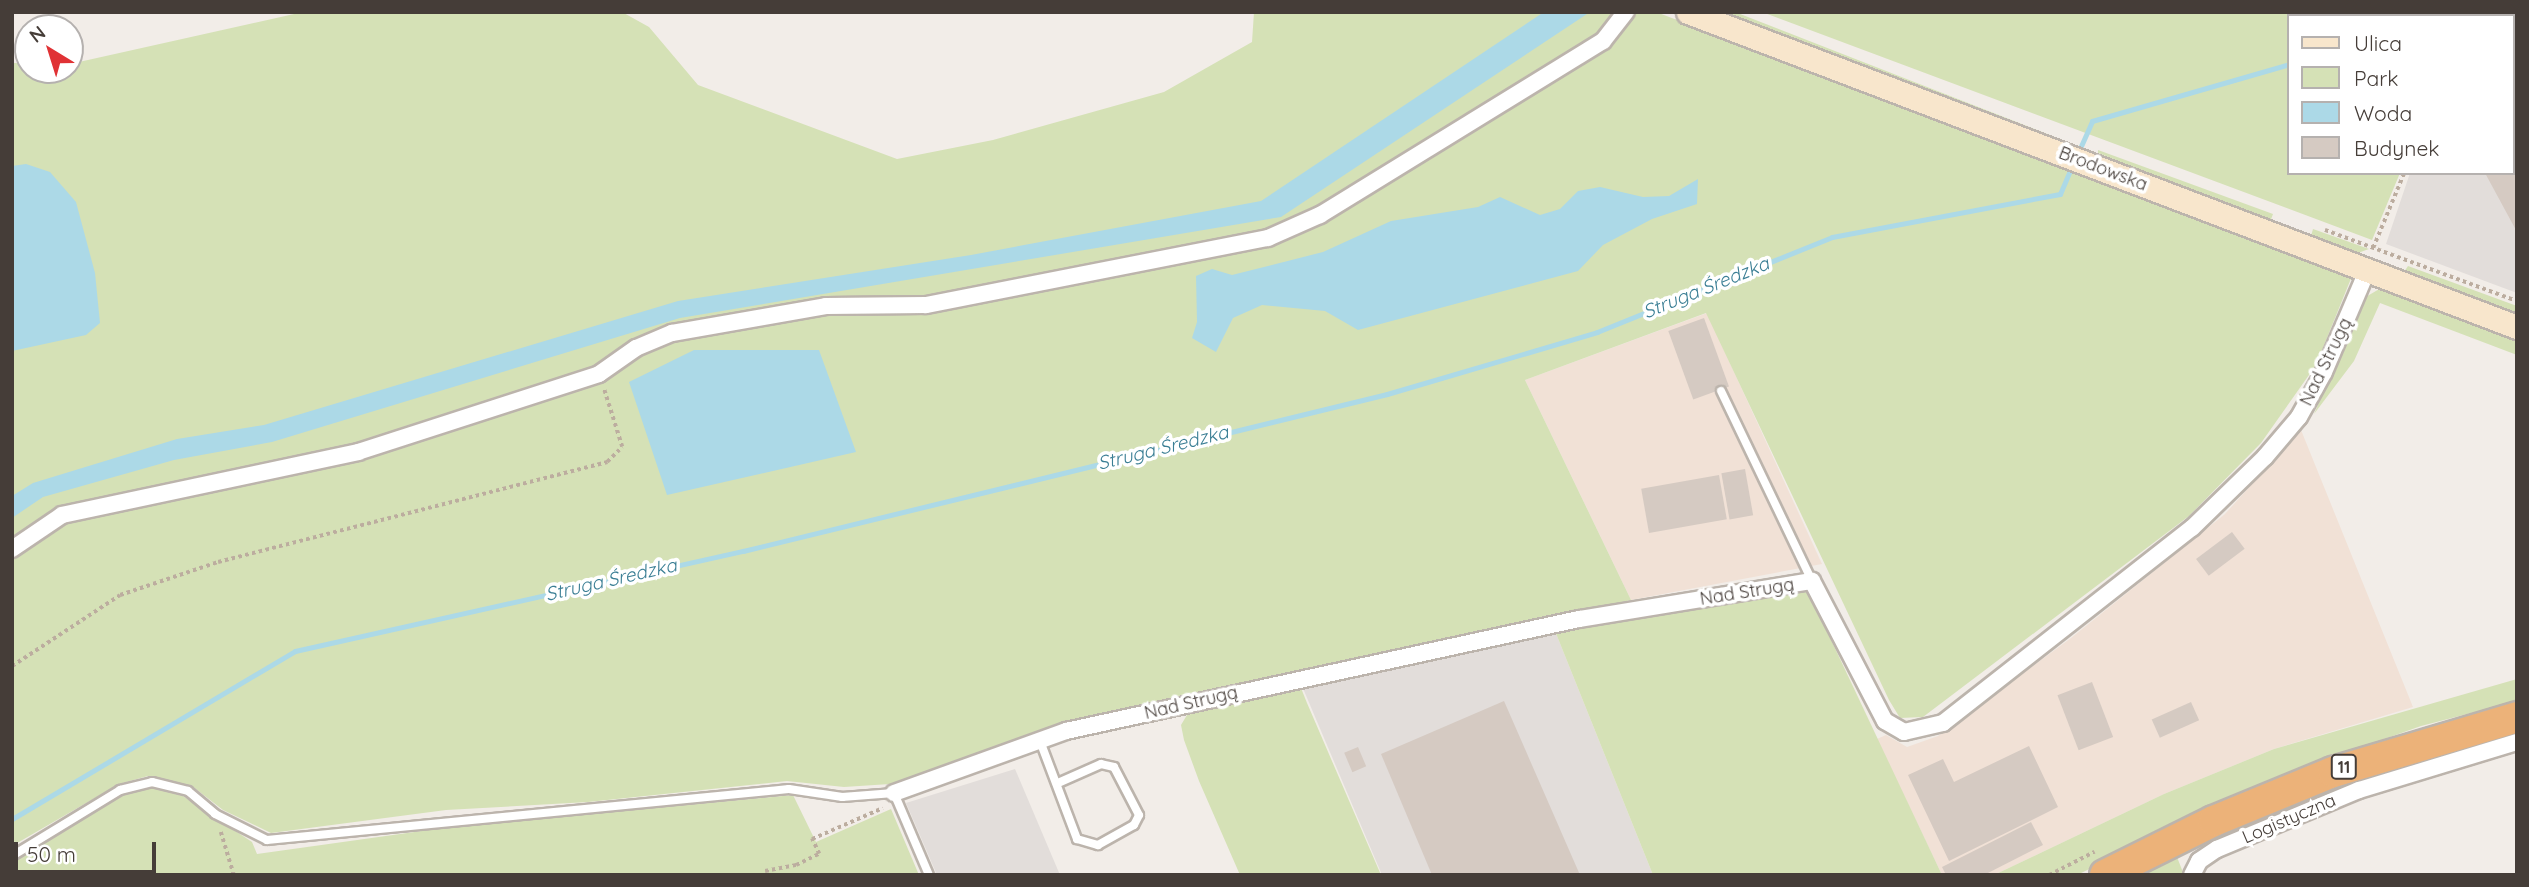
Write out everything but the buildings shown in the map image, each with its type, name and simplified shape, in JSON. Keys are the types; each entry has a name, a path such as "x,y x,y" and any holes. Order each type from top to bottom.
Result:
{"highway":[{"name":"11","path":"2105,875 2214,821 2333,772 2517,717"}],"street":[{"path":"12,550 62,515 358,452 599,374 636,348 672,333 826,306 926,304 1268,238 1320,215 1603,41 1626,12"},
{"name":"Brodowska","path":"1688,12 2517,327"},
{"name":"Nad Strugą","path":"896,797 1040,741 1579,620 1812,581 1885,721 1904,732 1943,723 2192,528 2265,457 2299,417 2324,372 2365,270"},
{"name":"Logistyczna","path":"2192,875 2199,861 2217,849 2359,790 2517,742"}],"lane":[{"path":"1721,391 1812,581"},
{"path":"1040,741 1058,783 1058,797 1077,839 1098,845 1134,825 1139,815 1114,767 1101,764 1058,783"},
{"path":"12,856 120,790 152,782 188,791 215,814 267,841 789,789 842,797 896,797 929,875"}],"path":[{"path":"2365,270 2403,175"},
{"path":"2373,248 2517,301"},
{"path":"12,666 120,595 218,562 607,462 622,447 599,374"},
{"path":"740,875 766,873 796,865 819,854 812,839 896,797"},
{"path":"215,814 234,875"}],"shaded area":[{"path":"2517,49 2517,293 2386,244 2409,175 2515,175"},
{"path":"1707,313 1822,564 1631,600 1525,380"},
{"path":"2301,430 2413,707 2274,749 2164,794 1994,875 1942,875 1877,739 1886,735 1907,747 1938,736 2071,638 2225,514"},
{"path":"1555,631 1653,875 1382,875 1302,686"},
{"path":"1015,769 1060,875 937,875 906,803"}],"green space":[{"path":"303,12 622,12 649,27 698,85 897,159 993,140 1164,92 1252,42 1254,12 1618,12 1610,24 1553,65 1318,210 1269,232 989,288 712,320 597,369 334,451 58,509 12,541 12,63 14,84 84,84 84,61"},
{"path":"1634,12 1656,12 2352,276 2316,365 2261,443 2189,516 1923,717 1900,718 1889,700 1706,313 1525,380 1631,600 1064,723 890,784 844,787 787,781 588,802 446,810 271,833 223,810 192,786 148,776 119,784 12,846 12,557 64,522 367,459 608,377 638,354 673,339 828,311 864,313 1269,242 1608,46"},
{"path":"1721,12 1735,12 2055,137 2039,133"},
{"path":"1762,12 2517,12 2515,50 2515,14 2288,14 2288,175 2399,175 2372,240"},
{"path":"2098,150 2273,214 2270,222 2098,153"},
{"path":"2313,229 2369,249 2355,254 2311,236"},
{"path":"2408,266 2517,306 2517,315 2404,272"},
{"path":"2381,288 2517,338 2517,355 2380,303 2354,361 2314,414 2364,298"},
{"path":"1807,589 1942,875 1653,875 1555,631"},
{"path":"2517,679 2517,701 2421,726 2283,775 2077,875 1994,875 2164,794 2274,749"},
{"path":"1301,688 1381,875 1240,875 1199,781 1181,725 1187,715"},
{"path":"152,788 183,796 252,842 257,854 443,828 793,795 816,842 891,809 919,875 12,875 12,863 121,796"},
{"path":"2177,857 2184,875 2143,875"}],"water":[{"path":"1544,12 1590,12 1281,217 680,318 272,442 174,460 43,497 12,518 12,496 33,483 177,439 264,425 678,301 971,255 1261,201"},
{"path":"26,164 50,172 76,202 95,273 100,323 86,335 12,351 12,166"},
{"path":"1698,179 1697,204 1652,219 1603,245 1578,271 1358,330 1325,311 1262,305 1233,318 1216,352 1192,338 1197,322 1196,276 1212,269 1232,275 1323,252 1391,221 1478,207 1500,197 1540,215 1560,209 1578,191 1600,187 1643,197 1669,196"},
{"path":"694,350 819,350 856,452 667,495 629,382"}],"waterway":[{"name":"Struga Średzka","path":"2077,155 2092,121 2288,64"},
{"name":"Struga Średzka","path":"12,819 295,651 743,551 1387,394 1597,332 1832,237 2060,194 2073,164"}]}
